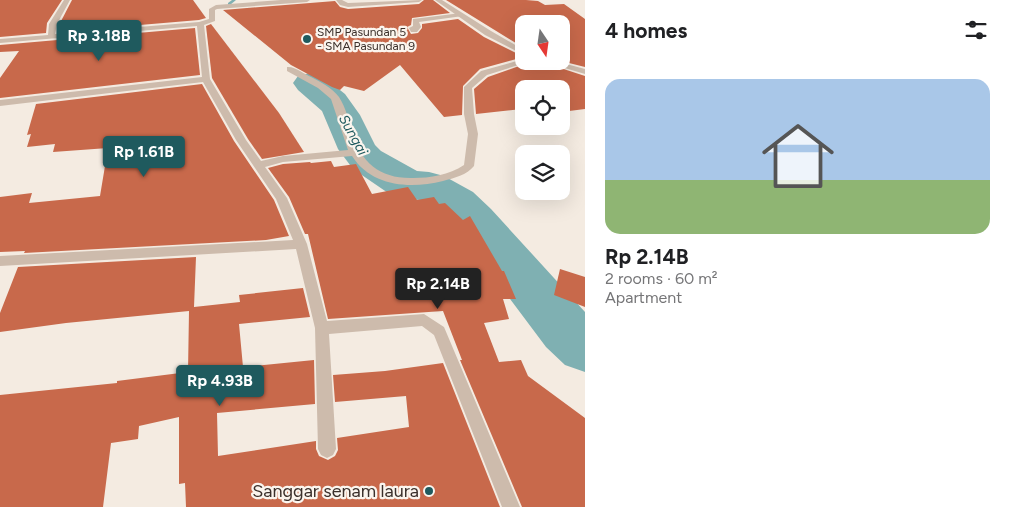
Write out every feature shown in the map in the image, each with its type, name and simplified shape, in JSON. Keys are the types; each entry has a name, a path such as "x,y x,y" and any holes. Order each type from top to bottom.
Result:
{"street":[{"path":"51,36 53,24 66,0"},
{"path":"0,41 51,36 118,33 200,24 213,20 212,9 216,7 307,0"},
{"path":"339,0 342,4 348,5 419,0"},
{"path":"438,0 515,48"},
{"path":"414,30 413,28 417,27 415,20 461,15"},
{"path":"200,24 206,79 259,165 282,198 301,244 322,328 327,449"},
{"path":"290,69 315,83 335,98 354,154 369,171 384,178 404,182 426,182 464,170 469,166 473,134 469,114 468,86 484,73 515,64"},
{"path":"570,68 585,72"},
{"path":"0,103 206,79"},
{"path":"259,165 284,159 354,154"},
{"path":"0,262 301,244"},
{"path":"322,328 424,320 432,324 443,339 511,507"}],"building":[{"path":"0,0 62,0 47,23 46,33 0,37"},
{"path":"72,0 193,0 206,18 57,32"},
{"path":"424,0 433,0 450,13 412,18 411,25 407,27 411,34 418,33 422,28 422,24 458,19 484,37 515,52 515,59 480,69 463,86 462,115 444,117 400,65 364,91 344,86 340,90 332,87 291,65 223,10 335,1 340,7 348,9 419,4"},
{"path":"446,0 526,0 538,1 545,5 564,4 585,19 585,67 570,63 570,15 515,15 515,42"},
{"path":"211,24 279,113 304,152 262,159 212,78 206,26"},
{"path":"195,28 200,75 0,98 0,78 19,51 0,52 0,45"},
{"path":"515,67 515,70 567,70 585,76 585,109 570,111 570,80 515,80 515,110 476,114 474,89 488,77"},
{"path":"202,84 234,141 274,200 289,236 266,240 24,253 25,251 0,252 0,197 32,193 29,203 100,196 108,148 53,152 55,144 27,147 31,134 27,135 36,104"},
{"path":"331,161 334,167 356,164 372,194 408,187 417,200 434,197 439,204 445,203 463,220 470,216 502,271 504,271 516,299 503,299 509,319 484,323 499,362 521,360 528,376 585,418 585,507 522,507 460,360 462,360 443,311 328,319 308,234 305,234 289,197 268,168 283,164"},
{"path":"196,257 194,307 240,302 239,295 303,288 310,317 239,324 243,367 314,360 315,404 217,413 218,456 316,441 316,449 319,456 328,460 335,456 338,450 337,438 409,427 406,396 335,402 333,375 385,371 443,363 500,507 186,507 185,483 179,484 179,417 139,426 138,439 111,443 103,507 0,507 0,395 117,383 117,381 188,372 189,311 66,323 0,332 0,313 18,267"},
{"path":"560,269 585,277 585,307 554,295"}],"waterway":[{"path":"229,4 234,0"},
{"name":"Sungai","path":"310,83 333,101 339,109 354,142 367,160 406,185 429,186 457,203 475,220 566,330 585,347"}],"place":[{"name":"SMP Pasundan 5 - SMA Pasundan 9","path":"307,39"},
{"name":"Sanggar senam laura","path":"429,491"}]}
